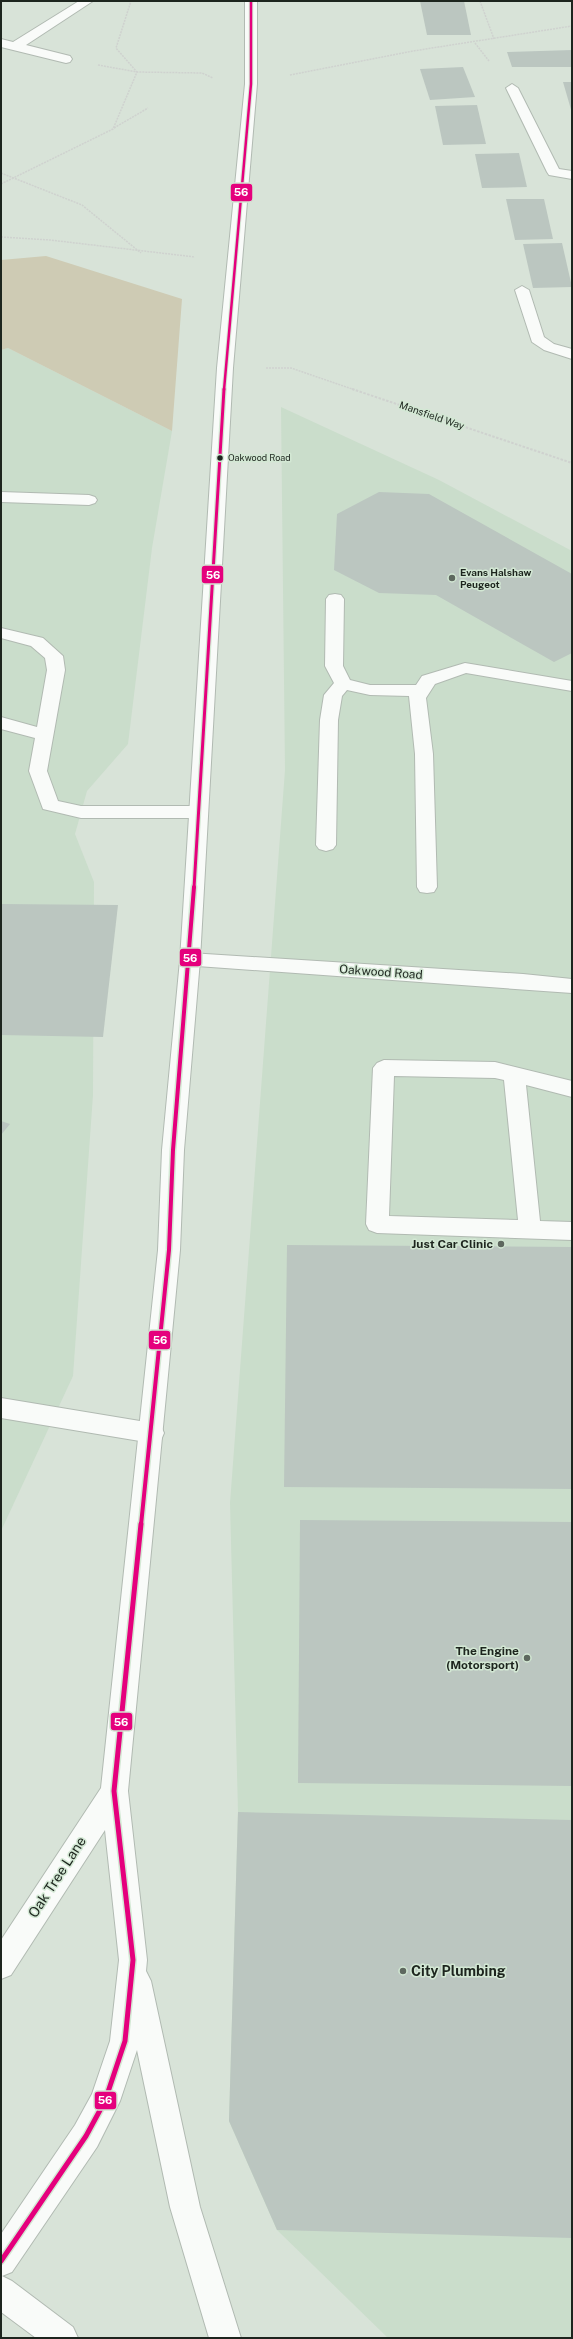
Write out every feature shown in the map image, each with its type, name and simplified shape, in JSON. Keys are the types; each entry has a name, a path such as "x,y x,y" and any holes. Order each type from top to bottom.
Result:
{"main road":[{"path":"16,46 87,1"},
{"name":"Oak Tree Lane","path":"1,2262 86,2136 105,2101 125,2041 133,1960 114,1791 152,1433 169,1250 173,1150 190,960 225,368 251,84 250,1"},
{"path":"1,43 66,60"},
{"path":"512,88 554,172 572,175"},
{"path":"522,290 537,339 548,347 572,354"},
{"path":"1,497 88,500"},
{"path":"336,599 334,666 343,684"},
{"path":"1,633 37,642 54,656 56,670 43,734 38,771 50,805 81,812 199,812"},
{"path":"427,887 424,754 417,698 428,680 465,668 534,678 572,686"},
{"path":"343,684 370,690 422,691"},
{"path":"326,844 329,720 333,695 343,684"},
{"path":"1,723 43,734"},
{"name":"Oakwood Road","path":"190,960 523,981 572,986"},
{"path":"572,1089 496,1070 384,1068 377,1224 572,1231"},
{"path":"514,1074 530,1229"},
{"path":"1,1408 152,1433"},
{"name":"Oak Tree Lane","path":"1,1964 114,1791"},
{"path":"133,1960 185,2207 224,2338"},
{"path":"1,2292 62,2338"}],"path":[{"path":"131,1 116,48 137,72"},
{"path":"480,1 494,39"},
{"path":"66,60 137,72 202,73 227,84 251,84 405,53 572,26"},
{"path":"113,129 137,72"},
{"path":"1,184 11,177 113,129 148,108"},
{"path":"1,173 82,205 141,253"},
{"path":"1,237 43,238 141,253 235,259"},
{"name":"Mansfield Way","path":"292,368 572,463"}],"shaded area":[{"path":"46,256 182,299 172,431 8,348 1,350 1,260"},
{"path":"8,348 172,431 152,548 128,744 87,791 75,834 94,882 93,1095 73,1376 1,1531 1,350"},
{"path":"281,407 439,480 572,551 572,2338 388,2338 277,2230 229,2121 238,1812 230,1503 285,770"}],"building":[{"path":"420,1 464,1 471,35 427,35"},
{"path":"572,50 572,67 512,67 507,52"},
{"path":"463,67 475,97 430,100 420,69"},
{"path":"563,82 572,82 572,113"},
{"path":"477,105 486,144 443,145 435,106"},
{"path":"519,153 527,187 482,188 475,154"},
{"path":"506,199 544,199 553,239 515,240"},
{"path":"562,243 572,287 533,288 523,244"},
{"path":"379,492 429,494 572,574 572,653 554,662 436,595 379,593 334,570 337,514"},
{"path":"1,904 118,905 103,1037 1,1035"},
{"path":"1,1121 10,1124 1,1135"},
{"path":"287,1245 572,1247 572,1489 284,1487"},
{"path":"300,1520 572,1522 572,1786 298,1783"},
{"name":"City Plumbing","path":"238,1812 572,1820 572,2238 277,2230 229,2121"}],"transit line":[{"name":"56","path":"1,2261 86,2136 105,2101 125,2041 133,1960 114,1791 169,1250 173,1150 190,960 225,368 251,84 251,1"}],"place":[{"name":"Oakwood Road","path":"220,458"},
{"name":"Evans Halshaw Peugeot","path":"452,578"},
{"name":"Just Car Clinic","path":"501,1244"},
{"name":"The Engine (Motorsport)","path":"527,1658"},
{"name":"City Plumbing","path":"403,1971"}]}
